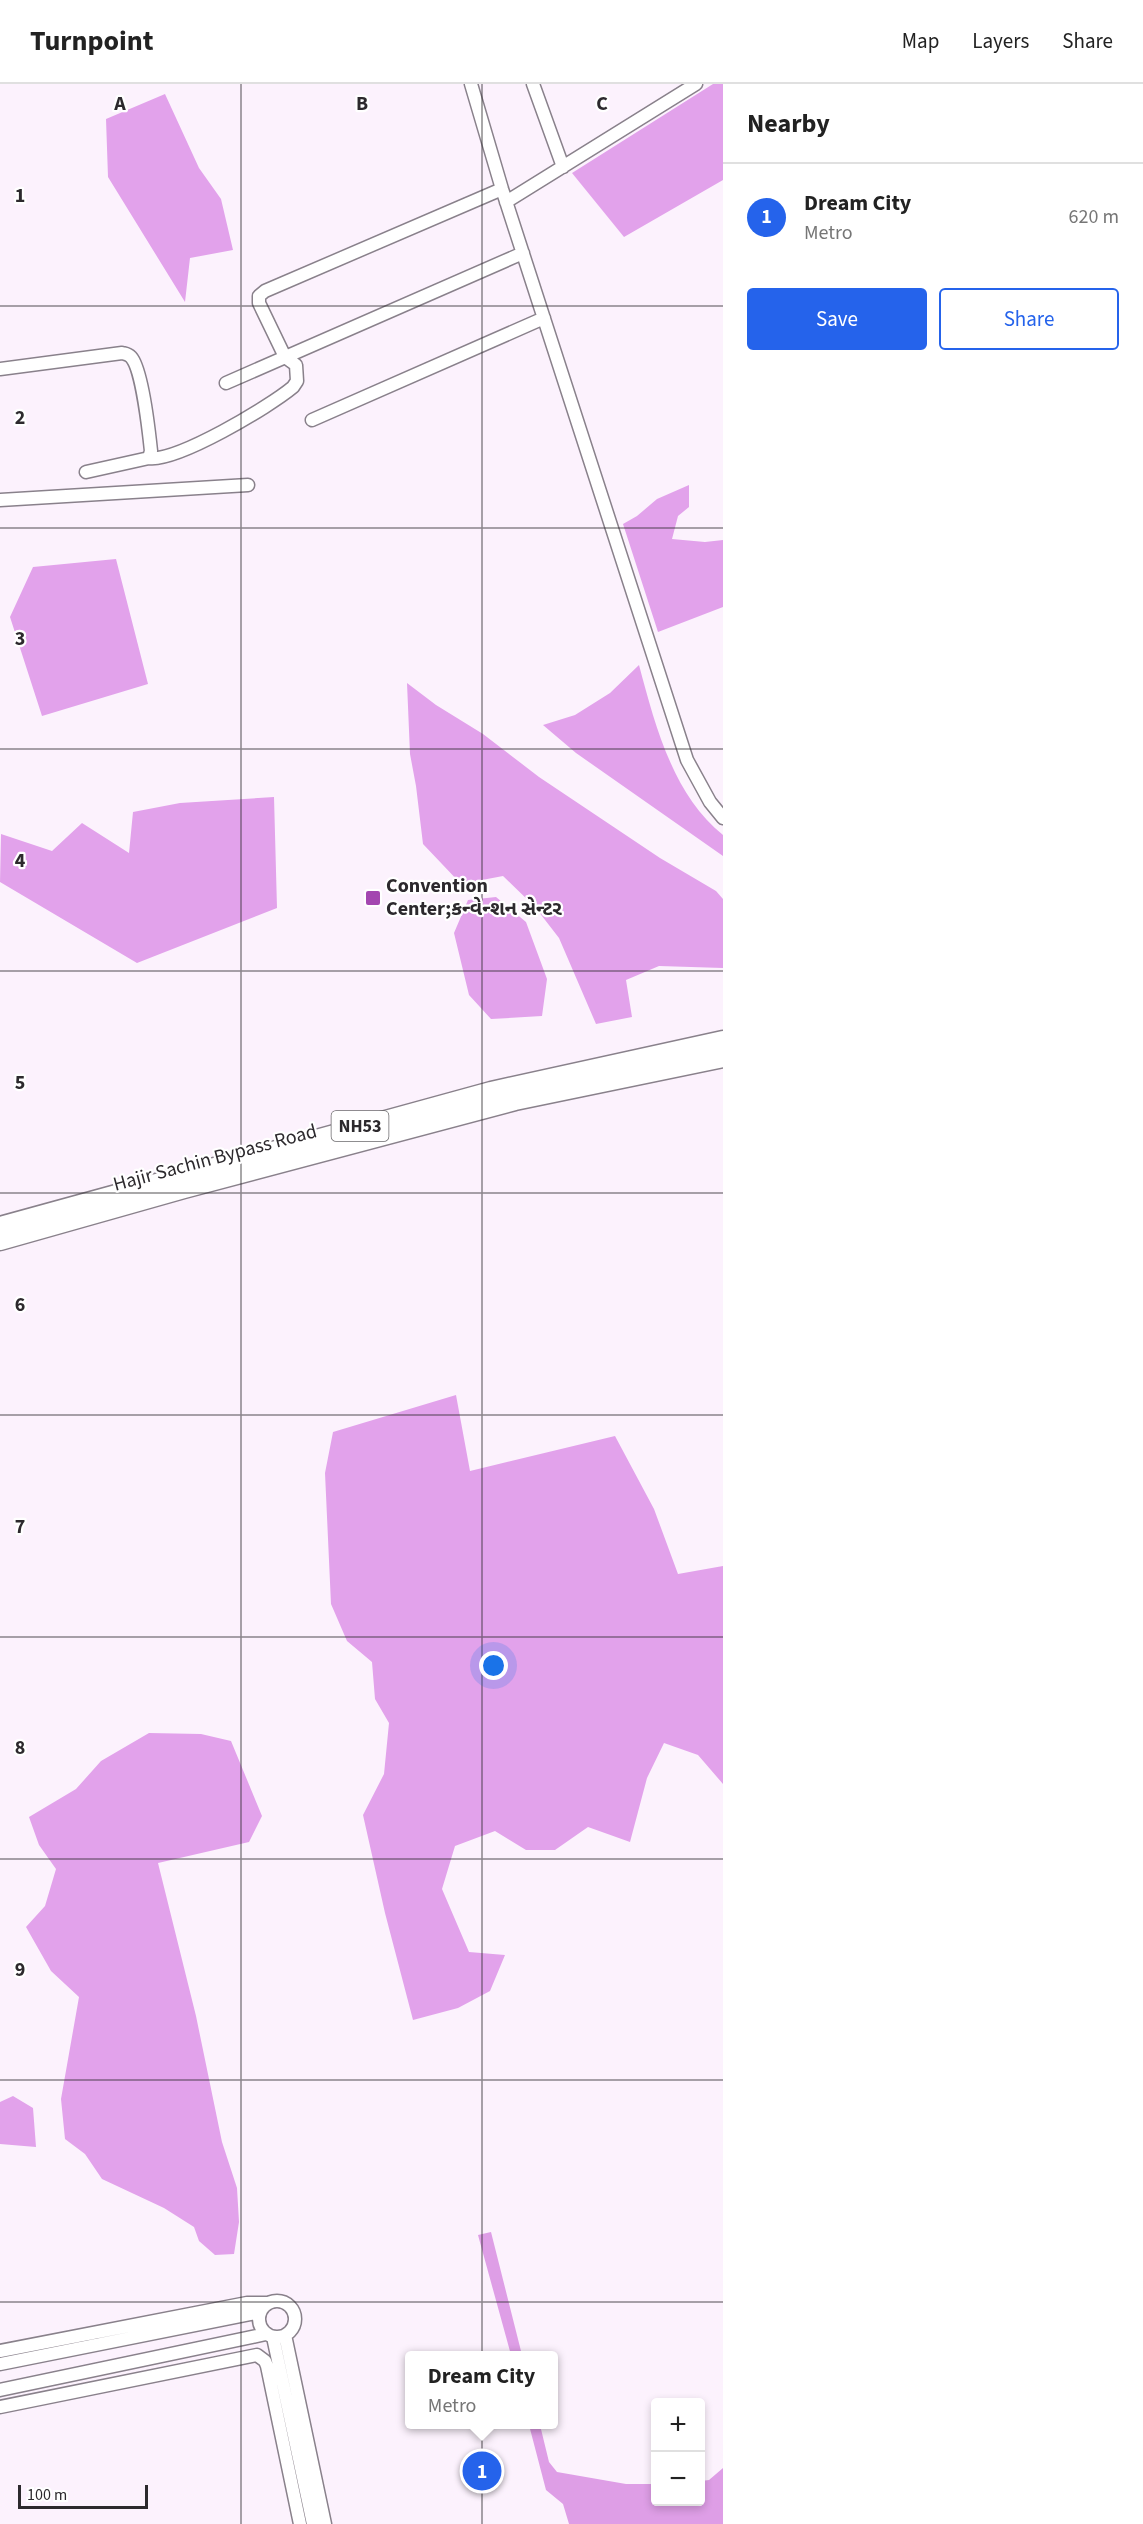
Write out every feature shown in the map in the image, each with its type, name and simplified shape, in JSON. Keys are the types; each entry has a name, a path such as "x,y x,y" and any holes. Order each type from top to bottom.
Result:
{"highway":[{"name":"NH53","path":"0,1226 491,1090 723,1040"},
{"name":"Hajir Sachin Bypass Road","path":"0,1241 184,1189 515,1101 723,1058"}],"street":[{"path":"471,84 506,202 687,760 710,802 723,818"},
{"path":"533,84 563,167"},
{"path":"506,202 696,84"},
{"path":"86,472 149,458 166,458 215,435 286,393 297,381 296,365 285,357 259,303 259,296 264,291 502,189"},
{"path":"226,383 523,253"},
{"path":"312,420 544,318"},
{"path":"0,369 32,367 113,354 129,355 133,360 143,393 151,451 149,458"},
{"path":"0,500 248,485"},
{"path":"0,2364 199,2324 264,2308 274,2301 286,2303 293,2312 294,2323 275,2335 204,2347 0,2390"},
{"path":"0,2351 248,2303 264,2308"},
{"path":"264,2308 259,2324 275,2335 325,2524"},
{"path":"199,2324 204,2347"},
{"path":"275,2335 313,2524"},
{"path":"0,2407 257,2355 265,2361 267,2366 300,2524"}],"shaded area":[{"path":"713,84 723,84 723,180 624,237 572,173"},
{"path":"165,94 199,168 221,199 233,250 190,258 185,302 108,177 106,119"},
{"path":"689,485 689,507 678,516 672,539 705,542 723,540 723,607 658,632 623,524 637,516 657,499"},
{"path":"116,559 148,684 42,716 10,617 33,567"},
{"path":"639,665 659,735 668,757 691,800 723,835 723,856 576,753 543,725 575,715 610,693"},
{"path":"407,683 436,705 483,734 539,777 660,858 716,891 723,899 723,968 659,966 626,980 632,1017 596,1024 559,938 535,907 503,876 461,884 423,844 410,754"},
{"path":"274,797 277,908 137,963 0,882 1,834 52,851 82,823 129,853 133,812 180,803"},
{"path":"496,897 526,922 547,979 542,1016 491,1019 469,995 454,933 468,900"},
{"path":"456,1395 470,1471 615,1436 654,1509 678,1574 723,1566 723,1784 698,1755 664,1743 647,1778 630,1842 588,1827 555,1850 526,1850 495,1831 455,1846 442,1889 469,1952 505,1955 490,1991 458,2008 413,2020 385,1913 363,1815 384,1774 389,1723 375,1699 372,1662 347,1641 331,1604 325,1473 333,1432"},
{"path":"149,1733 201,1734 231,1741 262,1816 249,1842 158,1863 196,2016 222,2142 237,2188 239,2222 234,2254 215,2255 199,2241 194,2227 164,2208 102,2179 85,2154 65,2139 61,2099 79,1997 51,1971 26,1927 45,1906 56,1869 39,1845 29,1817 76,1789 101,1761"},
{"path":"13,2096 33,2108 36,2147 0,2144 0,2102"},
{"path":"491,2232 521,2351 510,2351 478,2235"},
{"path":"530,2429 541,2429 549,2462 557,2472 626,2484 651,2484 651,2506 705,2506 705,2480 709,2480 723,2468 723,2524 569,2524 563,2504 546,2490"}],"place":[{"name":"Convention Center;કન્વેન્શન સેન્ટર","path":"373,898"},
{"name":"Dream City","path":"482,2471"}]}
